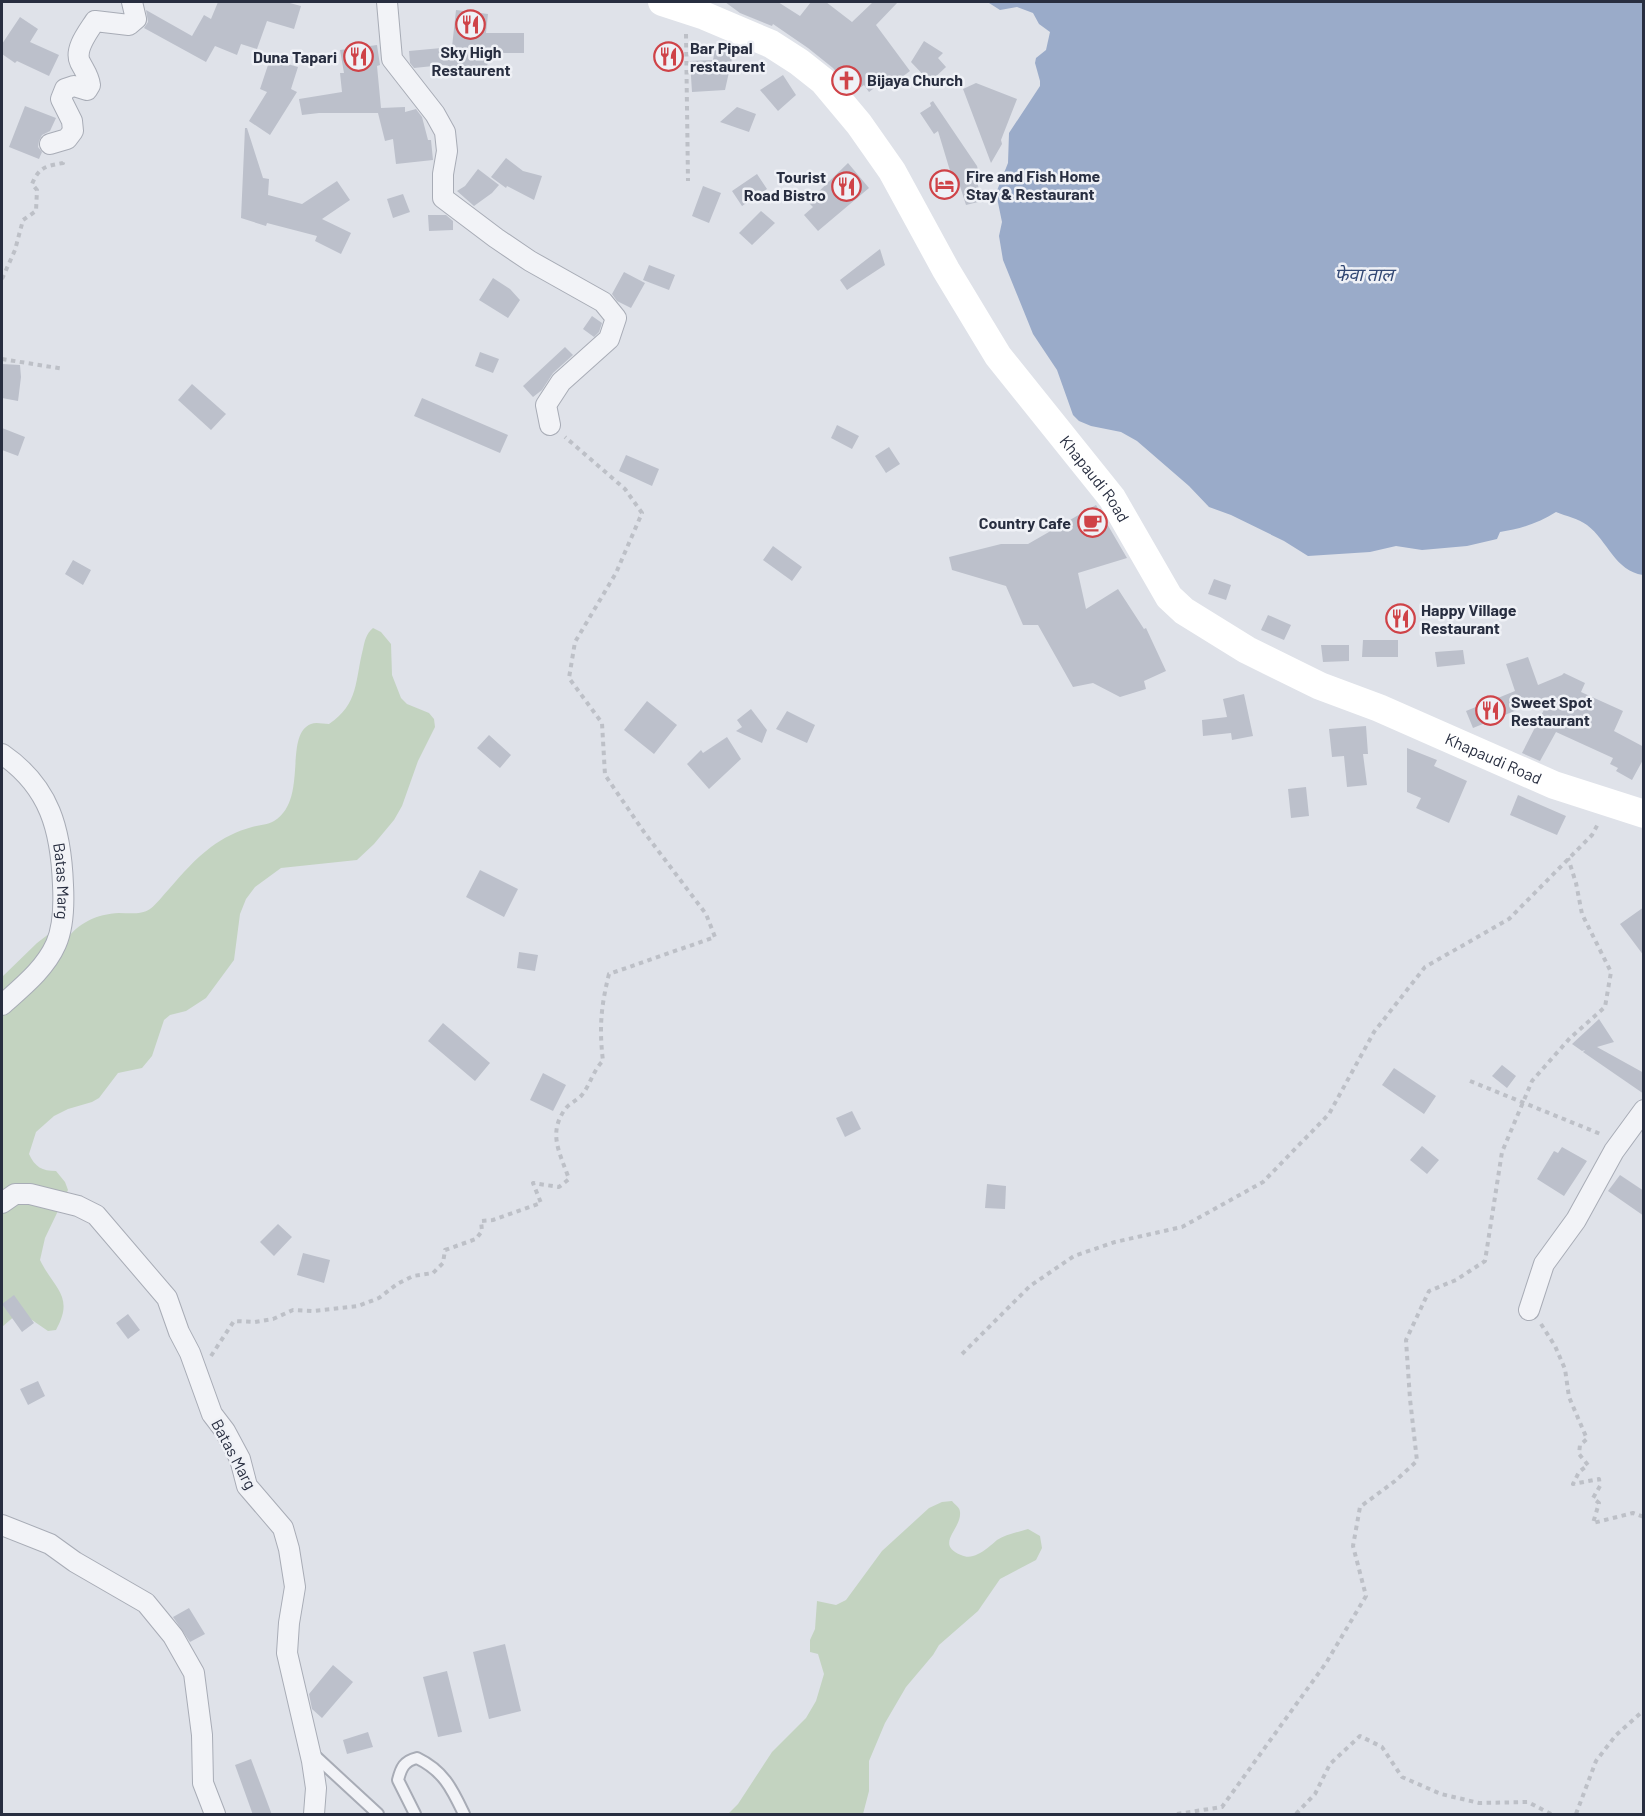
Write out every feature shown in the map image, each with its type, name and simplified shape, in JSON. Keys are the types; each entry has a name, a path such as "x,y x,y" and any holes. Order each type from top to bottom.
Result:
{"main road":[{"name":"Khapaudi Road","path":"674,5 771,44 823,81 859,124 892,171 946,270 998,356 1112,498 1169,597 1184,611 1247,650 1320,686 1379,708 1554,785 1644,814"}],"street":[{"path":"58,141 73,131 72,121 61,99 65,89 74,86 87,90 90,85 79,60 78,51 95,21 129,25 136,19 132,2"},
{"path":"387,2 392,59 435,114 445,132 447,151 443,174 443,198 530,261 603,302 616,318 609,339 561,382 546,405 550,425"},
{"name":"Batas Marg","path":"2,754 33,783 50,808 59,835 64,904 61,930 45,964 2,1005"},
{"path":"1529,1310 1544,1264 1576,1220 1620,1142 1644,1110"},
{"name":"Batas Marg","path":"2,1203 15,1194 30,1194 78,1206 96,1215 167,1298 212,1413 240,1459 247,1486 282,1528 289,1550 295,1587 287,1653 310,1752 316,1788 314,1815"},
{"path":"2,1525 50,1544 75,1562 146,1604 173,1636 194,1673 202,1735 203,1783 216,1815"}],"lane":[{"path":"310,1752 378,1815"},
{"path":"416,1815 398,1780 401,1768 408,1760 417,1758 427,1762 448,1782 464,1815"}],"path":[{"path":"674,5 688,181"},
{"path":"2,279 15,250 23,220 36,211 37,190 32,184 36,174 45,165 63,163 67,152 58,141"},
{"path":"2,359 64,369"},
{"path":"196,1368 210,1359 214,1349 234,1321 255,1322 293,1310 340,1308 369,1302 412,1276 433,1273 443,1263 445,1250 476,1239 482,1231 481,1221 493,1220 541,1203 533,1183 559,1187 569,1179 558,1148 555,1130 567,1107 582,1096 603,1061 600,1010 609,974 715,937 706,914 644,832 605,775 602,723 569,678 575,642 616,573 642,513 625,489 550,425"},
{"path":"962,1354 1030,1286 1074,1256 1115,1242 1182,1227 1263,1182 1329,1114 1374,1032 1425,967 1509,920 1592,835 1609,802"},
{"path":"1177,1815 1222,1807 1326,1663 1366,1596 1353,1546 1360,1507 1417,1461 1406,1340 1429,1291 1455,1280 1485,1261 1502,1152 1532,1081 1570,1038 1605,1007 1611,972 1582,914 1568,858"},
{"path":"1470,1081 1620,1142"},
{"path":"1529,1310 1536,1315 1558,1353 1565,1369 1569,1397 1587,1439 1580,1445 1579,1454 1588,1465 1579,1472 1573,1484 1599,1479 1600,1486 1593,1498 1599,1503 1593,1523 1633,1513 1644,1517"},
{"path":"1576,1815 1596,1761 1616,1735 1644,1710"},
{"path":"1296,1815 1315,1794 1330,1764 1360,1736 1383,1747 1402,1777 1441,1794 1479,1803 1528,1802 1551,1815"}],"green space":[{"path":"373,628 381,632 391,644 392,675 401,698 407,704 429,713 434,719 435,727 418,761 402,806 394,820 374,844 357,860 281,868 255,887 246,899 240,914 234,960 206,998 186,1011 170,1015 164,1020 152,1056 142,1068 118,1073 99,1098 54,1116 36,1132 29,1154 31,1158 36,1165 56,1171 68,1190 45,1238 40,1260 60,1293 63,1309 56,1330 48,1331 32,1320 17,1314 2,1327 2,977 37,943 71,917 65,942 75,930 95,918 146,911 155,905 189,867 211,847 236,833 274,821 291,799 298,741 303,730 313,723 329,724 346,708 354,691 365,640"},
{"path":"952,1501 960,1512 960,1518 949,1541 953,1551 967,1557 976,1555 1000,1538 1028,1529 1040,1536 1042,1548 1036,1560 1000,1579 978,1611 939,1645 906,1687 885,1723 869,1761 869,1791 863,1814 728,1814 738,1804 772,1752 806,1718 816,1701 824,1674 818,1654 810,1652 810,1640 815,1629 817,1601 836,1605 846,1600 882,1551 929,1508 942,1502"}],"water":[{"name":"फेवा ताल","path":"989,2 1643,2 1643,575 1625,568 1587,525 1556,512 1529,525 1500,532 1497,539 1467,546 1422,550 1396,546 1370,552 1308,556 1284,541 1209,507 1189,486 1137,441 1121,432 1079,421 1073,415 1057,370 1033,334 1003,260 999,236 1002,222 996,193 1008,163 1009,133 1040,86 1035,63 1036,58 1046,50 1050,32 1039,24 1033,13 1017,7 1000,10"}],"building":[{"path":"218,2 286,2 301,6 294,29 267,21 257,49 241,44 237,55 215,46 206,62 144,28 148,22 146,10 192,36 204,15 211,19"},
{"path":"725,2 778,2 800,16 811,2 826,2 852,22 873,2 898,2 876,25 910,71 886,89 881,83 869,92 864,85 854,92 833,68 808,48 773,24 772,26 740,13"},
{"path":"456,10 488,14 486,33 524,33 524,53 490,53 485,75 443,65 414,68 410,63 409,51 452,47"},
{"path":"20,17 38,29 30,42 59,55 49,76 17,61 15,63 2,54 2,44"},
{"path":"924,41 943,53 938,58 946,67 930,82 911,62"},
{"path":"377,45 381,108 405,107 405,112 416,109 422,117 428,140 431,140 433,160 396,164 393,139 385,141 378,113 302,115 299,99 342,92 340,73 344,73 340,50"},
{"path":"715,50 733,54 725,90 692,92 690,61 713,60"},
{"path":"270,59 298,67 291,89 297,92 270,135 249,121 267,92 260,89"},
{"path":"783,75 796,95 778,111 760,90"},
{"path":"976,83 1017,99 1001,140 1002,144 991,163 963,89"},
{"path":"933,101 977,166 980,177 976,178 982,201 966,205 959,183 954,184 938,131 934,134 920,113 931,106 930,103"},
{"path":"25,106 56,118 50,131 42,135 39,141 38,147 42,152 39,159 9,147"},
{"path":"737,107 756,114 749,132 720,122"},
{"path":"245,128 247,128 263,178 269,179 268,195 302,204 337,181 350,200 322,219 351,233 341,254 315,241 317,236 267,223 266,226 241,218"},
{"path":"506,158 523,171 542,176 534,200 507,186 506,188 491,177"},
{"path":"848,163 869,188 818,231 804,215 813,207 808,202"},
{"path":"478,169 499,185 474,206 457,191 465,186"},
{"path":"757,174 767,189 742,206 732,191"},
{"path":"703,186 721,193 709,223 692,216"},
{"path":"403,194 410,212 393,218 387,199"},
{"path":"761,211 775,223 752,245 739,233"},
{"path":"428,215 446,215 453,221 453,230 429,231"},
{"path":"880,249 885,265 847,290 840,280"},
{"path":"649,265 675,275 669,290 643,280"},
{"path":"624,272 645,283 631,308 617,301 612,294"},
{"path":"493,278 510,289 520,300 508,318 479,300"},
{"path":"592,316 602,323 599,332 594,337 583,329"},
{"path":"565,347 573,355 553,373 542,390 533,397 523,386"},
{"path":"480,352 499,359 493,373 475,366"},
{"path":"2,364 20,365 18,401 2,398"},
{"path":"192,384 226,414 211,430 178,400"},
{"path":"422,398 508,435 500,453 414,416"},
{"path":"837,425 859,436 852,449 831,438"},
{"path":"2,428 25,437 18,456 2,450"},
{"path":"889,447 900,464 886,473 875,456"},
{"path":"626,455 659,469 652,486 619,471"},
{"path":"1096,505 1127,558 1078,573 1086,609 1118,589 1144,629 1146,628 1166,671 1144,681 1146,689 1120,697 1093,683 1073,687 1038,625 1023,625 1006,586 952,570 949,557 1001,544 1028,544"},
{"path":"773,546 802,567 792,581 763,560"},
{"path":"73,560 91,570 83,585 65,574"},
{"path":"1214,579 1231,585 1226,600 1208,594"},
{"path":"1268,615 1291,625 1284,640 1261,630"},
{"path":"1363,640 1398,640 1398,657 1362,657"},
{"path":"1321,645 1349,645 1349,661 1323,662"},
{"path":"1463,650 1465,664 1437,667 1435,652"},
{"path":"1528,657 1538,685 1564,673 1585,683 1581,692 1623,711 1614,731 1644,747 1644,758 1632,780 1616,771 1618,768 1610,764 1613,758 1556,732 1540,761 1522,753 1551,696 1473,728 1466,711 1515,691 1506,664"},
{"path":"1244,694 1253,736 1232,740 1231,733 1203,736 1202,720 1227,717 1223,699"},
{"path":"647,701 677,725 654,754 624,730"},
{"path":"751,709 767,730 762,743 736,731 742,727 737,720"},
{"path":"787,711 815,725 807,743 776,729"},
{"path":"1366,726 1368,754 1363,754 1367,785 1347,787 1344,756 1332,757 1329,729"},
{"path":"489,735 511,755 500,768 477,748"},
{"path":"727,737 741,759 709,789 687,764 701,750 703,753"},
{"path":"1407,748 1437,760 1434,766 1467,781 1449,823 1416,808 1421,798 1407,792"},
{"path":"1306,787 1309,816 1291,818 1288,789"},
{"path":"1518,795 1566,816 1557,835 1510,815"},
{"path":"480,870 518,889 504,917 466,897"},
{"path":"1644,907 1644,956 1620,924"},
{"path":"519,952 538,955 535,971 517,968"},
{"path":"1599,1019 1614,1042 1597,1047 1644,1073 1644,1094 1583,1052 1585,1050 1582,1051 1572,1044"},
{"path":"443,1023 490,1063 475,1081 428,1041"},
{"path":"1502,1065 1516,1076 1507,1088 1492,1076"},
{"path":"1394,1068 1436,1096 1424,1114 1382,1085"},
{"path":"543,1073 566,1085 553,1111 530,1100"},
{"path":"852,1111 861,1129 845,1137 836,1118"},
{"path":"1422,1146 1439,1160 1427,1174 1410,1160"},
{"path":"1562,1147 1587,1161 1564,1196 1537,1179 1554,1151 1558,1153"},
{"path":"1620,1175 1644,1191 1644,1216 1608,1191"},
{"path":"987,1184 1006,1186 1005,1209 985,1208"},
{"path":"278,1224 292,1237 274,1256 260,1242"},
{"path":"303,1253 330,1260 324,1283 297,1275"},
{"path":"14,1295 34,1323 22,1332 2,1304"},
{"path":"128,1314 140,1330 128,1339 116,1323"},
{"path":"38,1381 45,1396 28,1405 20,1389"},
{"path":"189,1608 205,1634 190,1642 173,1617"},
{"path":"505,1644 521,1711 489,1719 473,1652"},
{"path":"333,1665 353,1682 322,1718 312,1709 309,1694"},
{"path":"447,1671 462,1732 438,1737 423,1677"},
{"path":"368,1732 373,1747 347,1754 343,1740"},
{"path":"251,1759 272,1815 253,1815 235,1765"}],"place":[{"name":"Sky High Restaurent","path":"471,24"},
{"name":"Duna Tapari","path":"358,57"},
{"name":"Bar Pipal restaurent","path":"669,57"},
{"name":"Bijaya Church","path":"846,80"},
{"name":"Fire and Fish Home Stay & Restaurant","path":"945,185"},
{"name":"Tourist Road Bistro","path":"847,186"},
{"name":"Country Cafe","path":"1092,523"},
{"name":"Happy Village Restaurant","path":"1400,619"},
{"name":"Sweet Spot Restaurant","path":"1490,711"}]}
